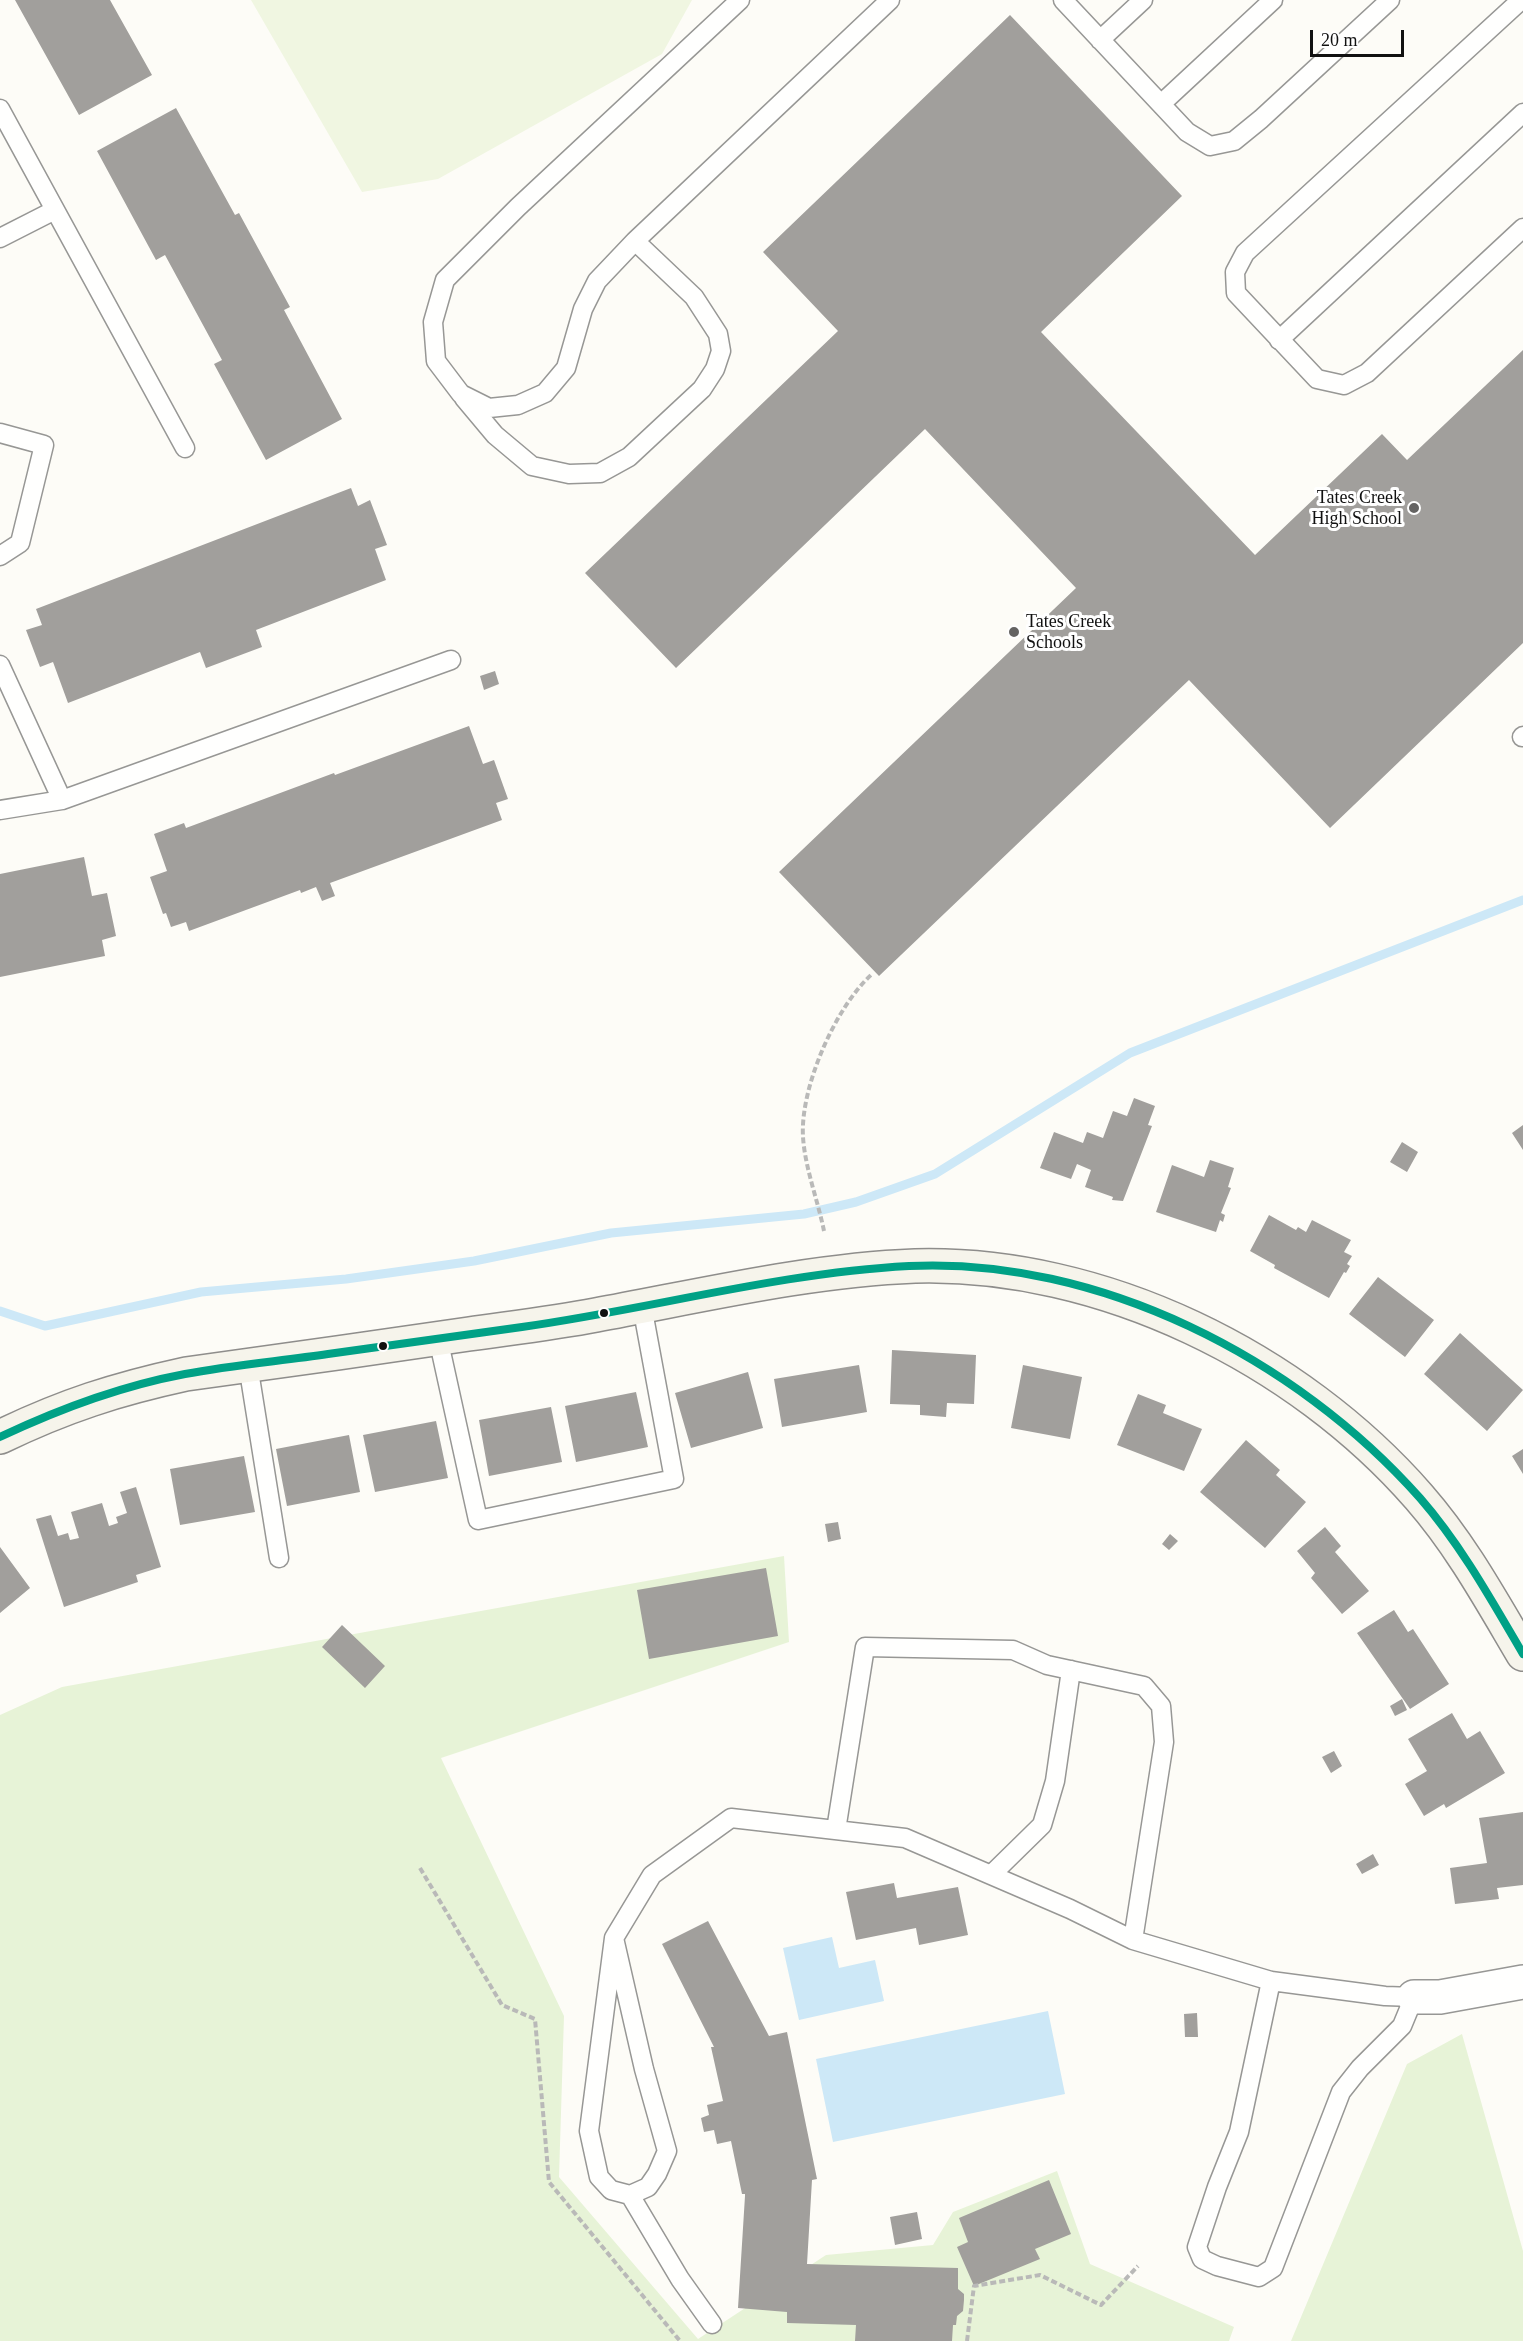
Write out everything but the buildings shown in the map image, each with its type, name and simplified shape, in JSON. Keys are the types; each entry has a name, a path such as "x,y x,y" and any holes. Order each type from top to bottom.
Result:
{"street":[{"path":"0,1437 48,1414 136,1385 186,1374 594,1316 845,1271 917,1266 975,1269 1030,1276 1137,1304 1203,1333 1268,1367 1327,1410 1379,1454 1420,1498 1456,1543 1523,1654"},
{"path":"1414,1997 1440,1997 1523,1982"}],"lane":[{"path":"635,241 694,297 718,334 721,351 715,369 702,389 629,457 600,473 569,474 532,466 495,435 436,361 433,322 445,280 518,207 740,0"},
{"path":"461,394 489,408 518,405 545,393 566,368 583,309 597,281 635,241 890,0"},
{"path":"1063,0 1187,132 1210,146 1234,141 1390,0"},
{"path":"1100,40 1143,0"},
{"path":"1161,104 1273,0"},
{"path":"1521,0 1245,253 1235,272 1236,293 1317,379 1344,386 1367,373 1523,228"},
{"path":"0,109 185,448"},
{"path":"1279,339 1523,113"},
{"path":"0,238 55,210"},
{"path":"0,433 44,445 20,543 0,556"},
{"path":"0,810 62,800 451,660"},
{"path":"0,664 62,800"},
{"path":"438,1338 478,1520 674,1479 642,1306"},
{"path":"248,1365 279,1558"},
{"path":"836,1830 865,1647 1013,1650 1047,1665 1144,1686 1161,1706 1164,1742 1133,1940"},
{"path":"991,1875 1042,1825 1055,1781 1071,1670"},
{"path":"614,1938 642,2058 667,2151 657,2174 648,2187 630,2195 611,2190 599,2177 589,2131 614,1938 652,1875 731,1818 905,1838 1070,1909 1133,1940 1271,1981 1385,1996 1414,1997 1402,2026 1360,2068 1341,2092 1273,2268 1259,2277 1202,2259 1197,2247 1239,2132 1271,1981"},
{"path":"630,2195 680,2278 712,2324"}],"path":[{"path":"824,1231 803,1138 804,1106 818,1060 847,1003 857,988 871,975"},
{"path":"420,1868 502,2005 535,2019 549,2182 680,2341"},
{"path":"967,2341 974,2286 1040,2275 1101,2305 1138,2266"}],"green space":[{"path":"251,0 692,0 662,54 438,179 362,192"},
{"path":"784,1556 789,1642 441,1758 564,2016 559,2177 698,2339 826,2255 933,2245 953,2212 1057,2171 1090,2264 1234,2327 1229,2341 0,2341 0,1715 62,1687"},
{"path":"1462,2034 1523,2251 1523,2341 1291,2341 1407,2064"}],"water":[{"path":"832,1937 839,1968 875,1960 884,2001 799,2020 783,1948"},
{"path":"1048,2011 1065,2094 833,2142 816,2059"}],"waterway":[{"path":"0,1311 45,1326 201,1292 346,1279 474,1261 611,1233 804,1214 856,1202 935,1174 1130,1053 1523,900"}],"transit line":[{"path":"0,1437 45,1417 114,1392 161,1379 203,1371 522,1327 811,1276 909,1266 980,1268 1051,1279 1121,1299 1189,1326 1254,1361 1314,1401 1370,1447 1435,1516 1475,1574 1523,1654"}],"place":[{"name":"Tates Creek High School","path":"1414,508"},
{"name":"Tates Creek Schools","path":"1014,632"}]}
